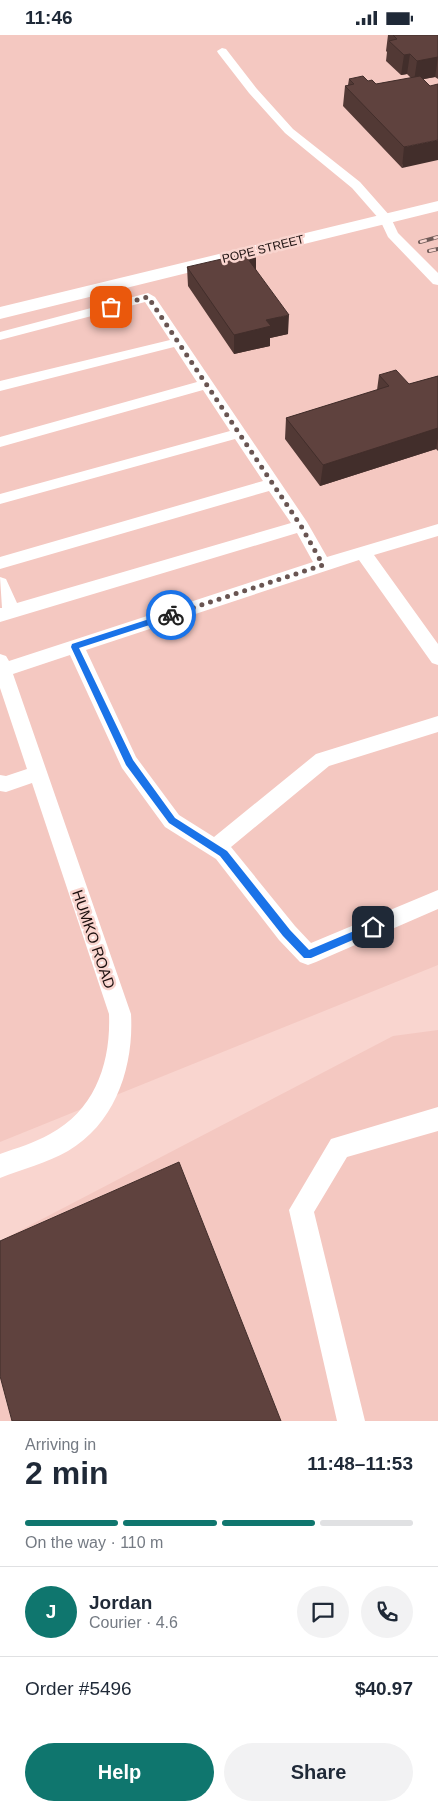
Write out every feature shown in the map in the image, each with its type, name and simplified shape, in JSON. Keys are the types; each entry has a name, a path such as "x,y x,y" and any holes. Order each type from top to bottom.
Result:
{"street":[{"name":"POPE STREET","path":"0,313 438,206"}],"lane":[{"path":"222,51 253,91 289,131 356,185 386,219 392,233 438,281"},
{"path":"0,336 148,297 301,526 323,565"},
{"path":"0,386 178,342"},
{"path":"0,442 206,384"},
{"path":"0,499 239,433"},
{"path":"0,563 273,484"},
{"path":"0,583 6,613 301,526"},
{"path":"2,666 75,647 323,565 438,531"},
{"path":"363,553 438,658"},
{"path":"75,647 129,763 172,821 224,853 287,933 308,955 438,899"},
{"name":"HUMKO ROAD","path":"0,1166 59,1142 94,1112 111,1085 116,1071 121,1041 120,1015 2,666"},
{"path":"215,848 323,760 438,724"},
{"path":"0,783 6,784 38,773"},
{"path":"351,1421 301,1210 339,1147 438,1119"}],"shaded area":[{"path":"0,35 438,35 438,965 0,1142"},
{"path":"438,1030 438,1421 0,1421 0,1241 393,1036"}],"building":[{"path":"393,35 438,35 438,57 417,61 410,54 404,55 389,41 397,39"},
{"path":"363,76 368,81 372,80 376,84 420,76 430,86 438,84 438,140 404,147 345,86 354,84 349,79"},
{"path":"252,252 256,257 248,259 289,315 266,320 271,326 234,335 187,267"},
{"path":"396,370 409,384 438,376 438,428 323,465 286,418 389,386 379,375"},
{"path":"179,1162 281,1421 12,1421 0,1376 0,1241"}],"railway":[{"path":"420,242 438,237"},
{"path":"429,251 438,249"}],"way so far":[{"path":"111,307 148,297 301,526 323,565 171,615"}],"route":[{"path":"171,615 75,647 129,763 172,821 224,853 287,933 308,955 373,927"}]}
